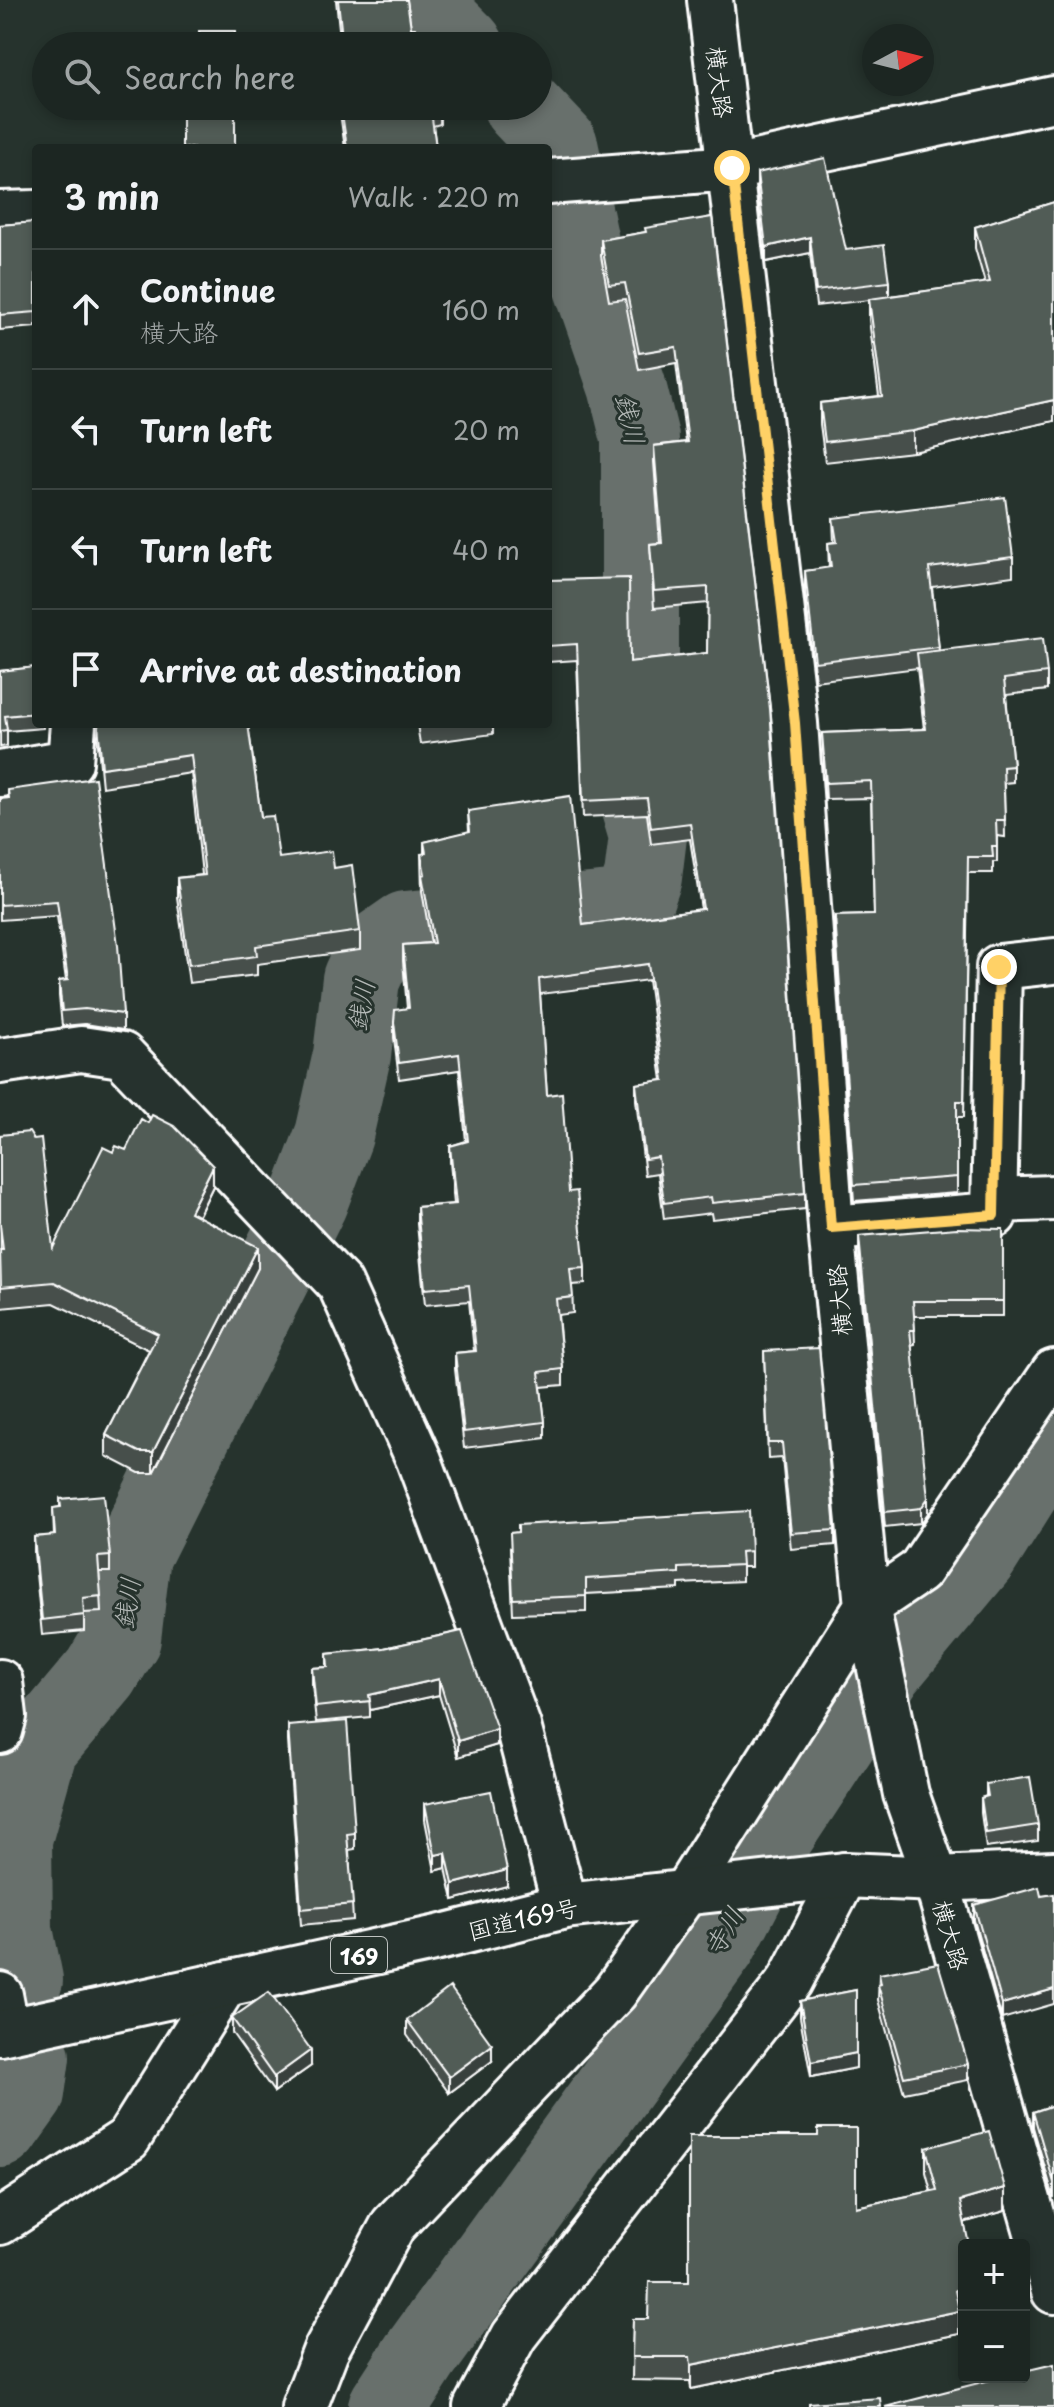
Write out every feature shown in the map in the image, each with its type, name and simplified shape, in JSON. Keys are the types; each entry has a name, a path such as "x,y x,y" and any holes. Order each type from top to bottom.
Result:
{"main road":[{"name":"横大路","path":"710,0 795,723 831,1228 869,1617 906,1794 936,1879 1054,2291"},
{"path":"567,180 732,168 1054,99"},
{"path":"0,214 32,213"},
{"path":"0,774 70,762 73,728"},
{"path":"831,1228 994,1215 999,967 1054,961"},
{"path":"0,1061 81,1049 122,1055 340,1284 419,1460 518,1726 565,1906"},
{"path":"994,1200 1054,1198"},
{"path":"304,2407 326,2350 393,2225 615,1992 702,1891 869,1617 919,1571 1054,1372"},
{"path":"0,1682 4,1716 0,1731"},
{"name":"国道169号","path":"2,2020 225,1984 438,1938 565,1906 845,1875 936,1879 1054,1874"},
{"path":"476,2407 514,2336 790,1981 845,1875"},
{"path":"0,2222 128,2139 225,1984"}],"building":[{"path":"338,0 407,0 411,28 415,28 416,32 341,32"},
{"path":"182,120 235,120 235,144 182,144"},
{"path":"343,120 432,120 436,144 346,144"},
{"path":"825,158 846,250 884,245 889,282 816,291 810,237 766,247 757,173"},
{"path":"1054,202 1054,400 913,431 825,442 820,403 882,396 869,299 990,282 975,227"},
{"path":"712,217 770,709 805,1193 712,1203 711,1197 664,1203 658,1157 645,1159 636,1084 664,1080 648,964 539,979 547,1095 562,1093 569,1192 577,1191 585,1268 570,1269 573,1297 556,1299 563,1369 539,1372 545,1422 464,1432 455,1353 476,1351 469,1285 425,1289 417,1207 456,1204 450,1146 468,1141 459,1054 399,1063 394,1022 395,1010 409,1008 403,945 434,943 422,875 425,874 421,854 426,853 424,842 470,831 468,811 570,796 583,925 703,909 690,823 651,828 647,798 583,801 577,644 552,646 552,580 629,578 630,662 707,653 708,587 654,591 650,544 662,543 654,446 688,442 676,347 639,353 625,283 609,285 601,240 646,232 645,228"},
{"path":"32,222 32,312 0,315 0,225"},
{"path":"1005,497 1013,557 929,568 939,647 815,662 805,571 831,567 828,543 837,542 833,518"},
{"path":"1043,638 1047,673 1004,679 1013,766 1003,767 1005,820 996,820 997,846 992,846 993,857 968,857 964,1101 957,1101 957,1177 854,1185 835,916 874,915 871,781 826,783 822,733 926,729 917,653"},
{"path":"32,667 32,713 5,716 7,730 0,731 0,671"},
{"path":"98,728 249,728 261,817 273,816 279,858 332,851 334,868 352,865 360,931 256,946 257,956 189,965 177,878 205,875 191,755 102,768"},
{"path":"95,778 118,945 123,1014 85,1009 62,1011 59,981 68,980 57,901 0,905 0,799 9,798 8,790"},
{"path":"152,1115 174,1126 213,1166 190,1212 258,1247 153,1452 139,1452 106,1435 158,1334 54,1282 1,1287 0,1135 29,1132 34,1140 41,1139 53,1248 103,1147 113,1152 116,1146 126,1150 141,1119 148,1123"},
{"path":"957,1228 1003,1229 1003,1301 913,1301 915,1330 910,1330 928,1498 921,1508 885,1512 859,1236"},
{"path":"819,1348 835,1530 791,1533 782,1443 768,1443 764,1351"},
{"path":"104,1495 110,1556 98,1557 101,1596 83,1598 84,1615 42,1620 34,1537 55,1535 53,1508 61,1507 60,1499"},
{"path":"749,1511 751,1551 741,1552 742,1565 679,1568 679,1573 586,1579 586,1596 513,1599 510,1533 518,1532 518,1525"},
{"path":"462,1631 497,1729 458,1741 439,1679 369,1695 370,1701 316,1707 312,1668 328,1667 327,1654 384,1648"},
{"path":"347,1721 355,1833 347,1834 353,1904 301,1909 288,1726"},
{"path":"1030,1777 1038,1825 986,1833 981,1798 988,1796 986,1784"},
{"path":"491,1791 507,1870 453,1884 446,1853 435,1855 425,1804"},
{"path":"1039,1887 1041,1896 1054,1894 1054,1989 1002,2004 974,1905"},
{"path":"938,1963 968,2064 904,2077 878,1985 881,1984 879,1974"},
{"path":"450,1987 492,2045 449,2077 407,2020"},
{"path":"856,1990 856,2053 811,2062 800,2001"},
{"path":"269,1992 311,2050 274,2077 232,2018"},
{"path":"1054,2105 1054,2183 1033,2112"},
{"path":"818,2128 856,2128 856,2207 937,2190 926,2148 989,2131 1005,2188 960,2201 968,2239 958,2239 958,2290 955,2290 958,2311 691,2365 690,2357 632,2357 633,2319 648,2319 649,2282 689,2282 689,2136 818,2136"},
{"path":"1054,2364 1054,2407 885,2407 979,2383 1030,2383 1030,2370"},
{"path":"880,2398 881,2407 809,2407 809,2403"}],"waterway":[{"name":"銭川","path":"429,0 431,12 451,32"},
{"name":"銭川","path":"24,1980 14,1930 13,1839 39,1747 101,1673 122,1638 132,1555 309,1201 334,1135 352,1055 361,979 373,953 406,930 632,908 643,877 648,836 636,795 631,742 640,665 640,438 627,386 584,261 559,145 535,120"},
{"name":"寺川","path":"387,2407 420,2356 718,1944 775,1835 885,1668 980,1554 1031,1473 1054,1455"},
{"name":"銭川","path":"0,2129 26,2093 31,2057"}],"route":[{"path":"732,168 795,723 831,1228 994,1215 999,967"}]}
